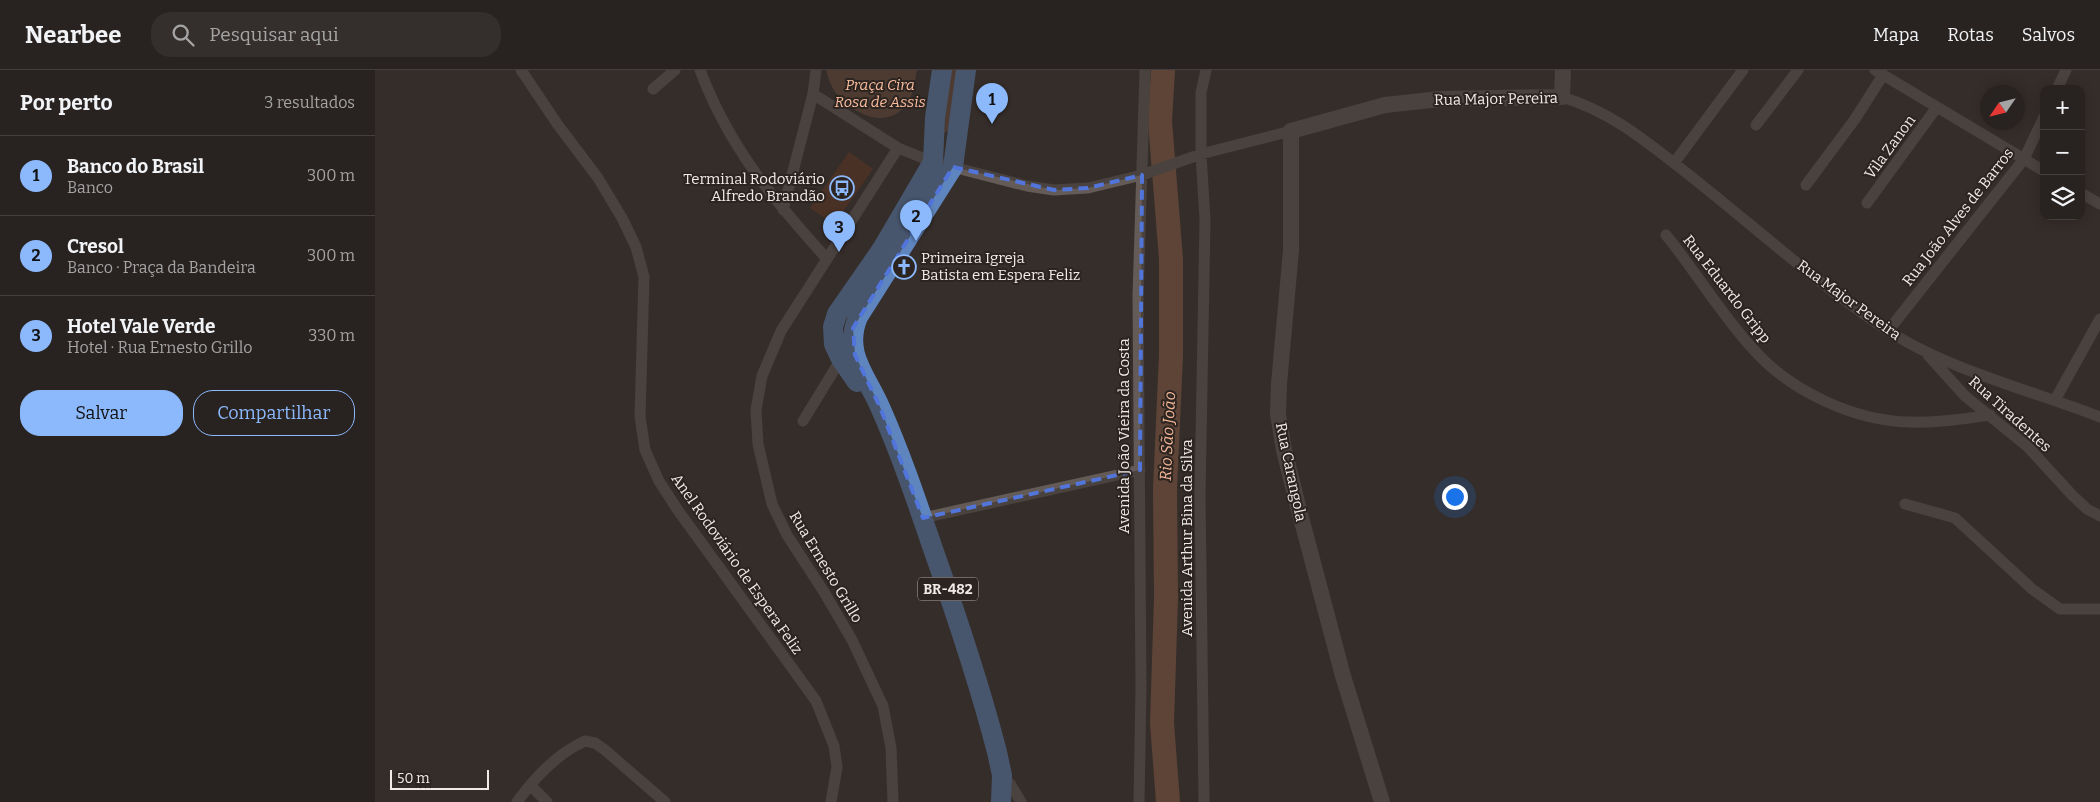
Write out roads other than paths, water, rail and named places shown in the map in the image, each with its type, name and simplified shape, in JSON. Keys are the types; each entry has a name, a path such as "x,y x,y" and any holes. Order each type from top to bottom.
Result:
{"highway":[{"name":"BR-482","path":"880,407 850,374 841,359 834,344 833,327 837,314 882,249 933,162 935,118 942,70"},
{"name":"BR-482","path":"966,70 953,167 858,316 853,328 853,349 880,407 923,518 987,714 1001,775 1001,802"}],"street":[{"name":"Anel Rodoviário de Espera Feliz","path":"521,70 558,125 598,178 622,218 636,248 644,277 640,416 645,450 659,481 677,509 816,701 834,746 837,767 831,802"},
{"path":"653,89 675,70"},
{"path":"700,70 722,121 752,170 783,210 827,259"},
{"path":"783,210 813,94 816,70"},
{"name":"Avenida João Vieira da Costa","path":"1139,802 1140,470 1138,296 1146,174 1145,70"},
{"name":"Avenida Arthur Bina da Silva","path":"1204,802 1200,496 1205,220 1201,154 1201,94 1205,70"},
{"path":"1562,98 1563,70"},
{"path":"1674,163 1743,70"},
{"path":"1756,125 1798,70"},
{"path":"2059,85 2065,70"},
{"path":"1806,185 1855,118 1879,72 2040,169"},
{"path":"813,94 898,148 933,162"},
{"name":"Rua Major Pereira","path":"933,162 1027,186 1054,190 1088,188 1146,174 1201,154 1385,105 1440,99 1562,98 1587,104 1617,120 1674,163 1827,287 1888,331 1925,352 2100,417"},
{"name":"Vila Zanon","path":"1867,203 1937,107"},
{"name":"Rua João Alves de Barros","path":"1888,331 2024,160 2040,126"},
{"name":"Rua Carangola","path":"1291,131 1291,250 1278,414 1284,450 1343,676 1381,802"},
{"name":"Rua Ernesto Grillo","path":"893,802 891,748 883,706 852,640 787,535 772,504 758,444 756,410 762,376 781,331 898,148"},
{"path":"2085,195 2100,204"},
{"name":"Rua Eduardo Gripp","path":"1666,235 1754,351 1789,382 1812,395 1857,412 1909,422 1947,421 1989,416"},
{"path":"2055,400 2100,320"},
{"name":"Rua Tiradentes","path":"1925,352 1965,396 2028,447 2087,509 2100,516"},
{"path":"803,421 841,359"},
{"path":"923,518 1140,470"},
{"path":"1905,504 1955,518 2032,589 2060,609 2100,609"},
{"path":"517,802 538,775 568,750 585,741 589,741 605,750 665,802"},
{"path":"1001,775 1011,785 1021,802"},
{"path":"530,785 547,802"}],"waterway":[{"name":"Rio São João","path":"1163,70 1160,121 1171,259 1171,355 1165,489 1166,598 1162,723 1168,802"}],"place":[{"name":"Banco do Brasil","path":"992,124"},
{"name":"Terminal Rodoviário Alfredo Brandão","path":"842,188"},
{"name":"Cresol","path":"916,241"},
{"name":"Hotel Vale Verde","path":"839,252"},
{"name":"Primeira Igreja Batista em Espera Feliz","path":"904,267"}],"park label":[{"name":"Praça Cira Rosa de Assis","path":"880,94"}]}
